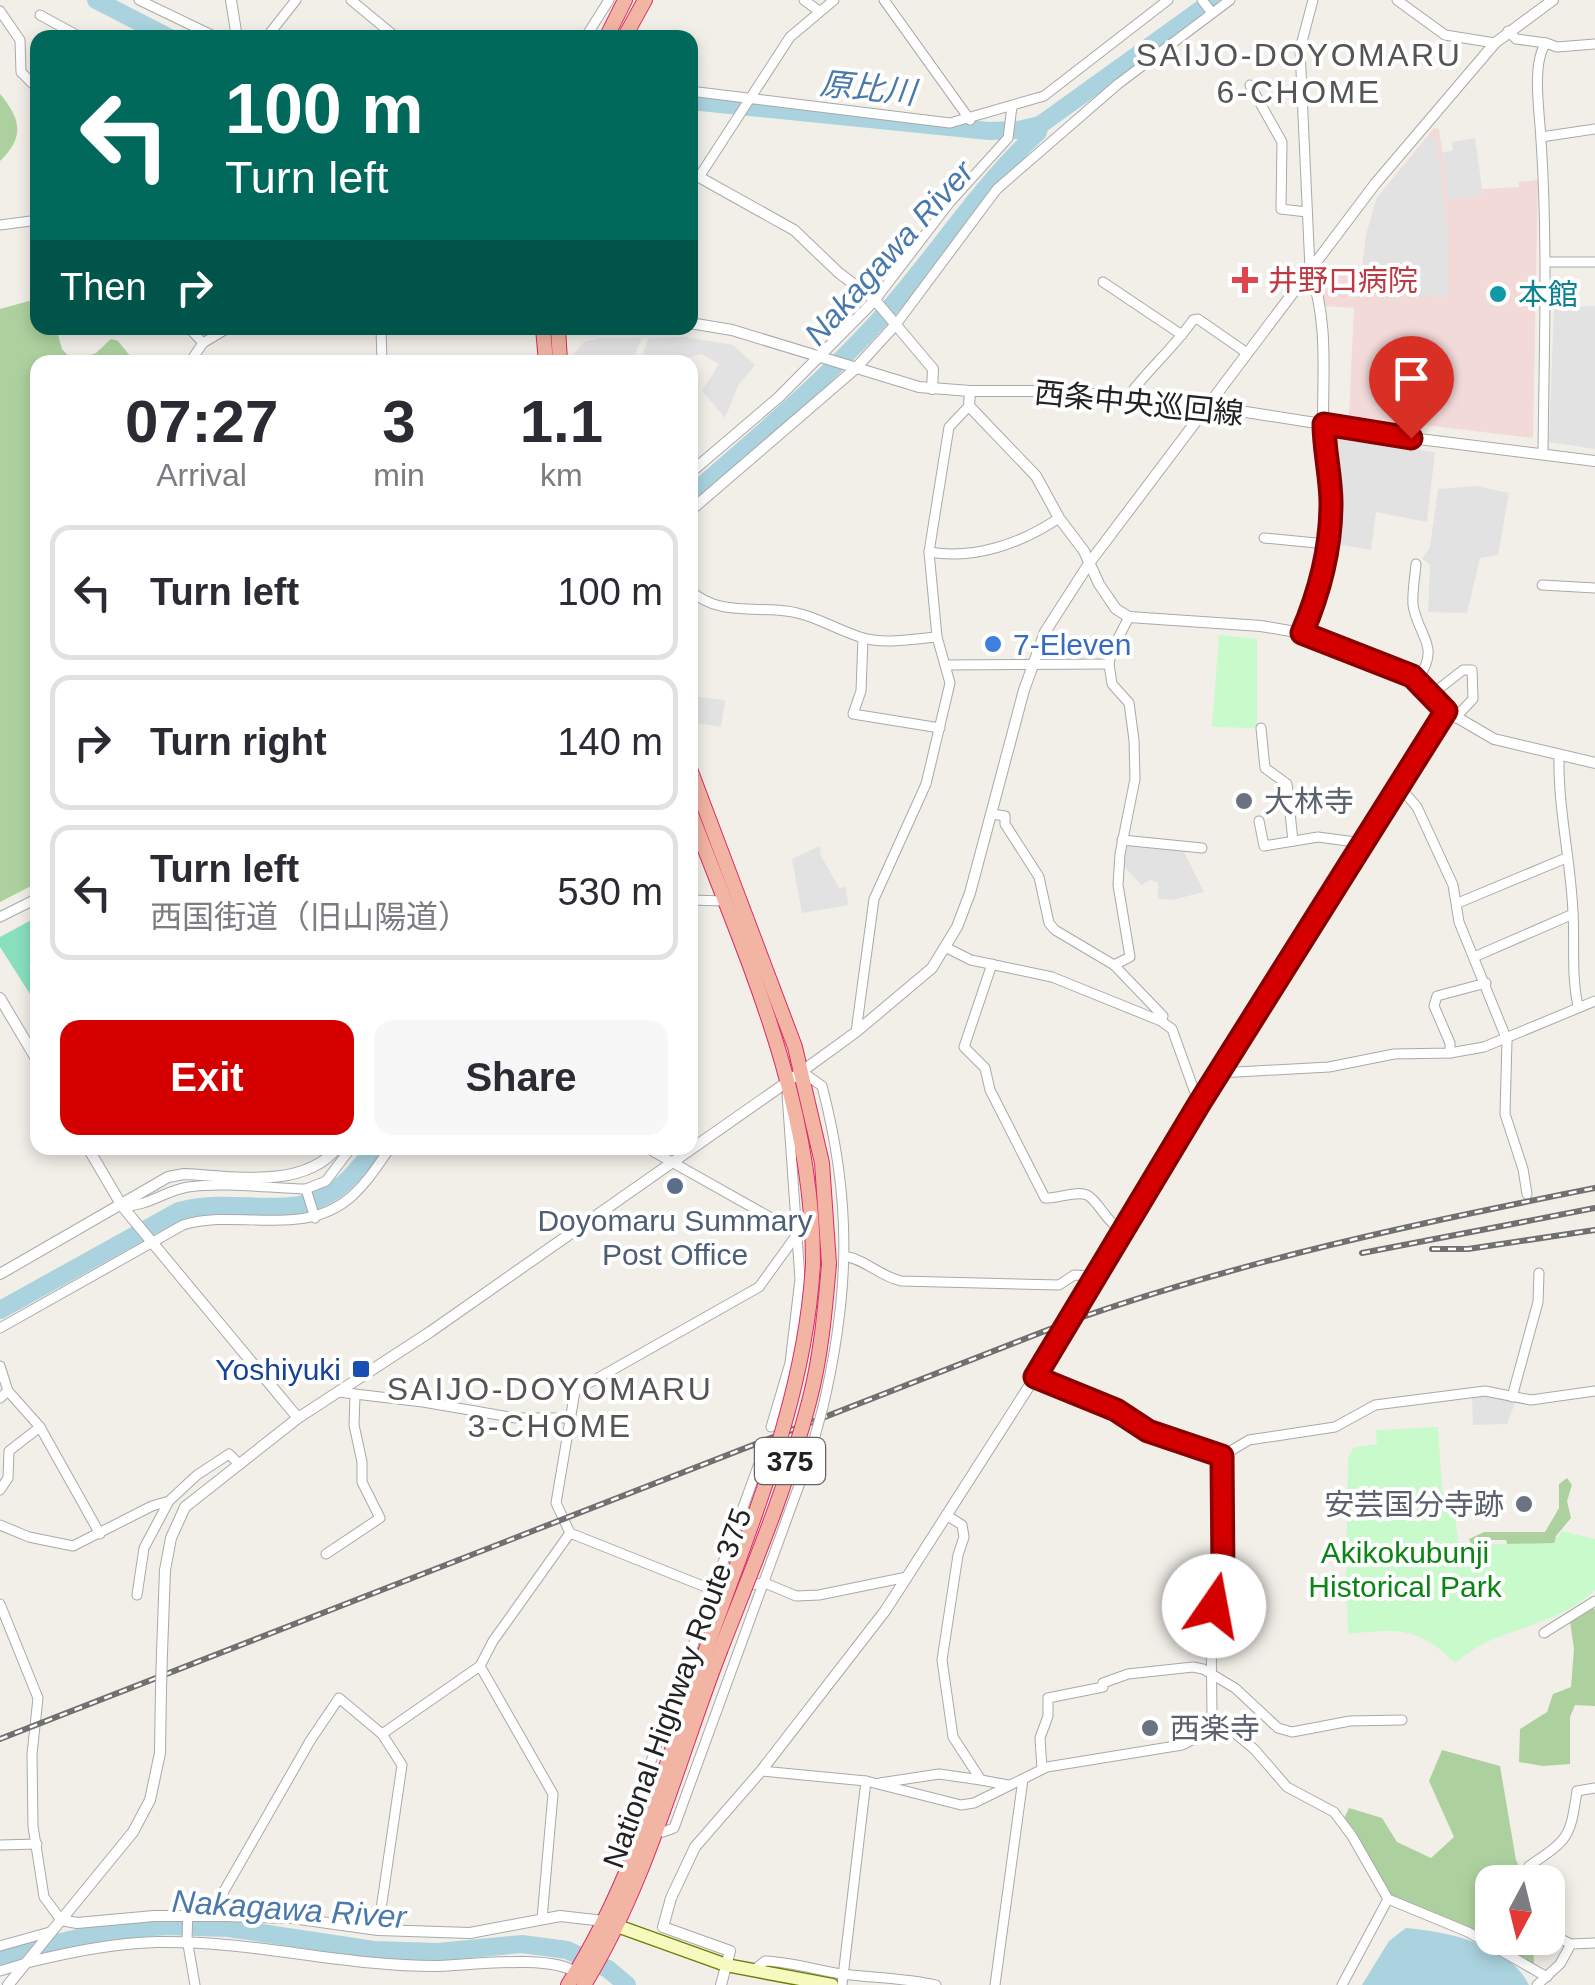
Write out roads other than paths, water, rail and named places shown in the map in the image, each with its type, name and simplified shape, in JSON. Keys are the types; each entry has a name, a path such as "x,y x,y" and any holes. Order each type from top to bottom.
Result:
{"highway":[{"path":"610,30 625,0"},
{"path":"628,30 645,0"},
{"name":"National Highway Route 375","path":"698,790 795,1047 796,1076"},
{"name":"National Highway Route 375","path":"579,1978 610,1923 650,1827 713,1649 786,1475 809,1402 826,1306 821,1264 822,1163 796,1076 698,832"}],"main road":[{"path":"610,1923 726,1965 832,1985"}],"street":[{"path":"138,0 201,30"},
{"path":"231,0 236,30"},
{"path":"272,30 296,0"},
{"path":"351,0 388,30"},
{"path":"590,30 609,0"},
{"path":"804,0 819,11"},
{"path":"698,170 750,102 790,37 834,0"},
{"path":"884,0 970,120"},
{"path":"698,92 750,102 889,114 950,124 1012,110 1044,96 1168,0"},
{"path":"1202,0 1211,12"},
{"path":"698,504 853,369 997,189 1118,84 1230,0"},
{"path":"1302,633 1320,592 1331,502 1324,424 1324,325 1321,300 1310,269 1300,49 1313,0"},
{"path":"1397,0 1446,35 1495,43"},
{"path":"698,1145 856,1032 932,968 946,948 970,893 1032,664 1045,632 1090,562 1376,184 1495,43 1553,0"},
{"path":"0,10 20,40 21,72 30,82"},
{"path":"40,14 59,30"},
{"path":"1508,31 1516,39 1557,47 1595,44"},
{"path":"1542,454 1547,262 1538,93 1540,51 1546,43"},
{"path":"1250,85 1282,142 1281,209 1307,212"},
{"path":"698,466 822,358 877,302 950,202 1008,138 1012,110"},
{"path":"1541,136 1595,129"},
{"path":"698,177 794,230 839,274 877,302 933,369 932,389"},
{"path":"0,224 30,221"},
{"path":"1547,262 1595,262"},
{"path":"1104,282 1182,335"},
{"path":"1127,398 1198,319 1247,353"},
{"name":"西条中央巡回線","path":"698,324 732,330 853,369 932,389 1064,391 1208,406 1595,461"},
{"path":"196,335 203,343"},
{"path":"195,355 203,343 216,335"},
{"path":"856,1032 874,899 926,784 950,683 938,637 930,552 948,427 968,406 970,392"},
{"path":"968,406 1036,476 1100,584 1116,608 1128,616 1302,633 1353,650 1417,680 1450,714 1494,739 1595,764"},
{"path":"930,552 948,556 969,554 1012,543 1060,518"},
{"path":"1264,538 1327,544"},
{"path":"1416,564 1413,602 1429,644 1429,656 1417,680"},
{"path":"1542,586 1595,588"},
{"path":"698,597 726,608 789,611 862,638 938,637"},
{"path":"1114,965 1130,957 1118,886 1122,840 1135,779 1129,704 1112,684 1109,664 1128,616"},
{"path":"862,638 861,691 852,714 940,728"},
{"path":"948,665 1109,664"},
{"path":"721,1985 730,1951 662,1927 695,1847 760,1772 908,1577 1399,786 1450,714 1473,699 1472,670 1463,670 1431,694"},
{"path":"1261,728 1264,768 1287,784 1293,841"},
{"path":"1559,756 1573,914 1572,976 1578,1007"},
{"path":"1399,786 1417,807 1453,885 1459,922 1508,1040 1505,1114 1527,1194"},
{"path":"992,814 1005,816 1005,824 1039,877 1049,923 1114,965 1162,1016 1161,1021"},
{"path":"1260,821 1264,846 1318,837 1363,843"},
{"path":"1122,840 1202,848"},
{"path":"1458,902 1566,858"},
{"path":"698,900 724,901"},
{"path":"0,917 30,902"},
{"path":"1474,957 1573,914"},
{"path":"946,948 971,960 1052,977 1161,1021 1172,1029 1199,1104"},
{"path":"992,964 964,1046 985,1068 990,1090 1045,1198 1082,1193 1090,1196 1109,1223 1122,1230"},
{"path":"1450,1054 1450,1042 1434,1006 1437,996 1486,983"},
{"path":"0,998 30,1049"},
{"path":"1219,1073 1328,1067 1394,1054 1450,1054 1508,1040 1595,1001"},
{"path":"771,1427 790,1363 800,1279 786,1114 796,1076"},
{"path":"796,1076 822,1086 842,1172 844,1256 832,1368 809,1458 674,1828 664,1832 650,1827 636,1819 633,1811 758,1466 798,1480"},
{"path":"92,1155 122,1206 298,1418"},
{"path":"0,1274 168,1177 287,1175 316,1167 329,1155"},
{"path":"122,1206 139,1207 173,1190 200,1186 307,1191 326,1181 346,1155"},
{"path":"0,1328 151,1240 198,1221 314,1216 350,1198 384,1155"},
{"path":"663,1155 798,1234"},
{"path":"8,1985 133,1832 150,1800 160,1753 165,1570 185,1506 298,1418 430,1332 684,1155"},
{"path":"307,1191 314,1216"},
{"path":"798,1234 759,1287 575,1391 556,1503 570,1532 712,1590 765,1584 796,1596 819,1596 908,1577"},
{"path":"844,1256 863,1259 884,1276 901,1281 1060,1285 1074,1275 1093,1276"},
{"path":"1512,1397 1538,1302 1538,1272"},
{"path":"800,1279 842,1282"},
{"path":"790,1363 832,1368"},
{"path":"0,1366 4,1394 40,1428 100,1534"},
{"path":"1035,1377 1116,1410 1148,1431 1222,1456 1249,1440 1335,1428 1375,1404 1485,1392 1554,1398 1595,1391"},
{"path":"338,1392 516,1418 570,1418"},
{"path":"326,1554 380,1518 362,1482 354,1425 355,1395"},
{"path":"0,1490 8,1478 9,1452 40,1428"},
{"path":"137,1595 144,1548 168,1502 229,1454 238,1463"},
{"path":"760,1772 866,1780 960,1805 1011,1786 1042,1769 1182,1745 1200,1736 1212,1714 1210,1630 1223,1576 1222,1456"},
{"path":"0,1526 73,1546 152,1506 168,1502"},
{"path":"946,1515 962,1525 964,1537 942,1660 950,1726 960,1751 980,1780"},
{"path":"382,1734 480,1666 493,1641 570,1532"},
{"path":"1544,1633 1595,1600"},
{"path":"0,1604 3,1621 38,1698 32,1754 33,1826 44,1897 61,1920 77,1923 292,1918 378,1930 470,1933 560,1916 610,1923"},
{"path":"480,1666 553,1794 542,1919"},
{"path":"1042,1769 1040,1738 1048,1716 1048,1698 1103,1687 1102,1683 1128,1674 1193,1667 1234,1688 1278,1728 1292,1732 1350,1722 1402,1720"},
{"path":"195,1985 187,1940 188,1908 209,1905 220,1898 339,1698 382,1734 402,1764 378,1930"},
{"path":"1212,1714 1254,1749 1286,1787 1334,1812 1388,1899 1468,1932 1547,1977"},
{"path":"878,1784 939,1774 1011,1786"},
{"path":"995,1985 1024,1779"},
{"path":"843,1980 866,1780"},
{"path":"1530,1865 1569,1835 1575,1820 1577,1792 1595,1788"},
{"path":"0,1845 37,1844"},
{"path":"1342,1985 1388,1899"},
{"path":"0,1946 53,1931"},
{"path":"0,1970 82,1950 187,1940 369,1964 532,1963 570,1967 579,1978"},
{"path":"1565,1941 1595,1943"},
{"path":"1536,1985 1547,1977 1571,1944"},
{"path":"753,1971 765,1961 843,1980 886,1976 936,1985"}],"water":[{"path":"1406,1928 1458,1937 1475,1943 1475,1955 1500,1955 1507,1959 1529,1985 1362,1985 1389,1941"}],"waterway":[{"name":"原比川","path":"96,0 154,30"},
{"name":"Nakagawa River","path":"698,489 858,343 1040,125 1214,0"},
{"name":"原比川","path":"698,102 989,131 1040,125"},
{"name":"Nakagawa River","path":"0,1310 179,1211 294,1206 315,1200 336,1190 369,1155"},
{"name":"Nakagawa River","path":"0,1956 109,1931 166,1926 228,1928 374,1950 438,1952 522,1944 567,1950 608,1969 627,1985"}],"railway":[{"path":"0,1739 1068,1322 1198,1280 1329,1245 1595,1188"},
{"path":"1362,1253 1595,1208"},
{"path":"1432,1249 1468,1249 1595,1230"}],"place":[{"name":"井野口病院","path":"1245,280"},
{"name":"本館","path":"1498,294"},
{"name":"7-Eleven","path":"993,644"},
{"name":"大林寺","path":"1244,801"},
{"name":"Doyomaru Summary Post Office","path":"675,1186"},
{"name":"Yoshiyuki","path":"361,1369"},
{"name":"安芸国分寺跡","path":"1524,1504"},
{"name":"西楽寺","path":"1150,1728"}],"district":[{"name":"SAIJO-DOYOMARU 6-CHOME","path":"1299,74"},
{"name":"SAIJO-DOYOMARU 3-CHOME","path":"550,1408"}],"park label":[{"name":"Akikokubunji Historical Park","path":"1405,1569"}]}
